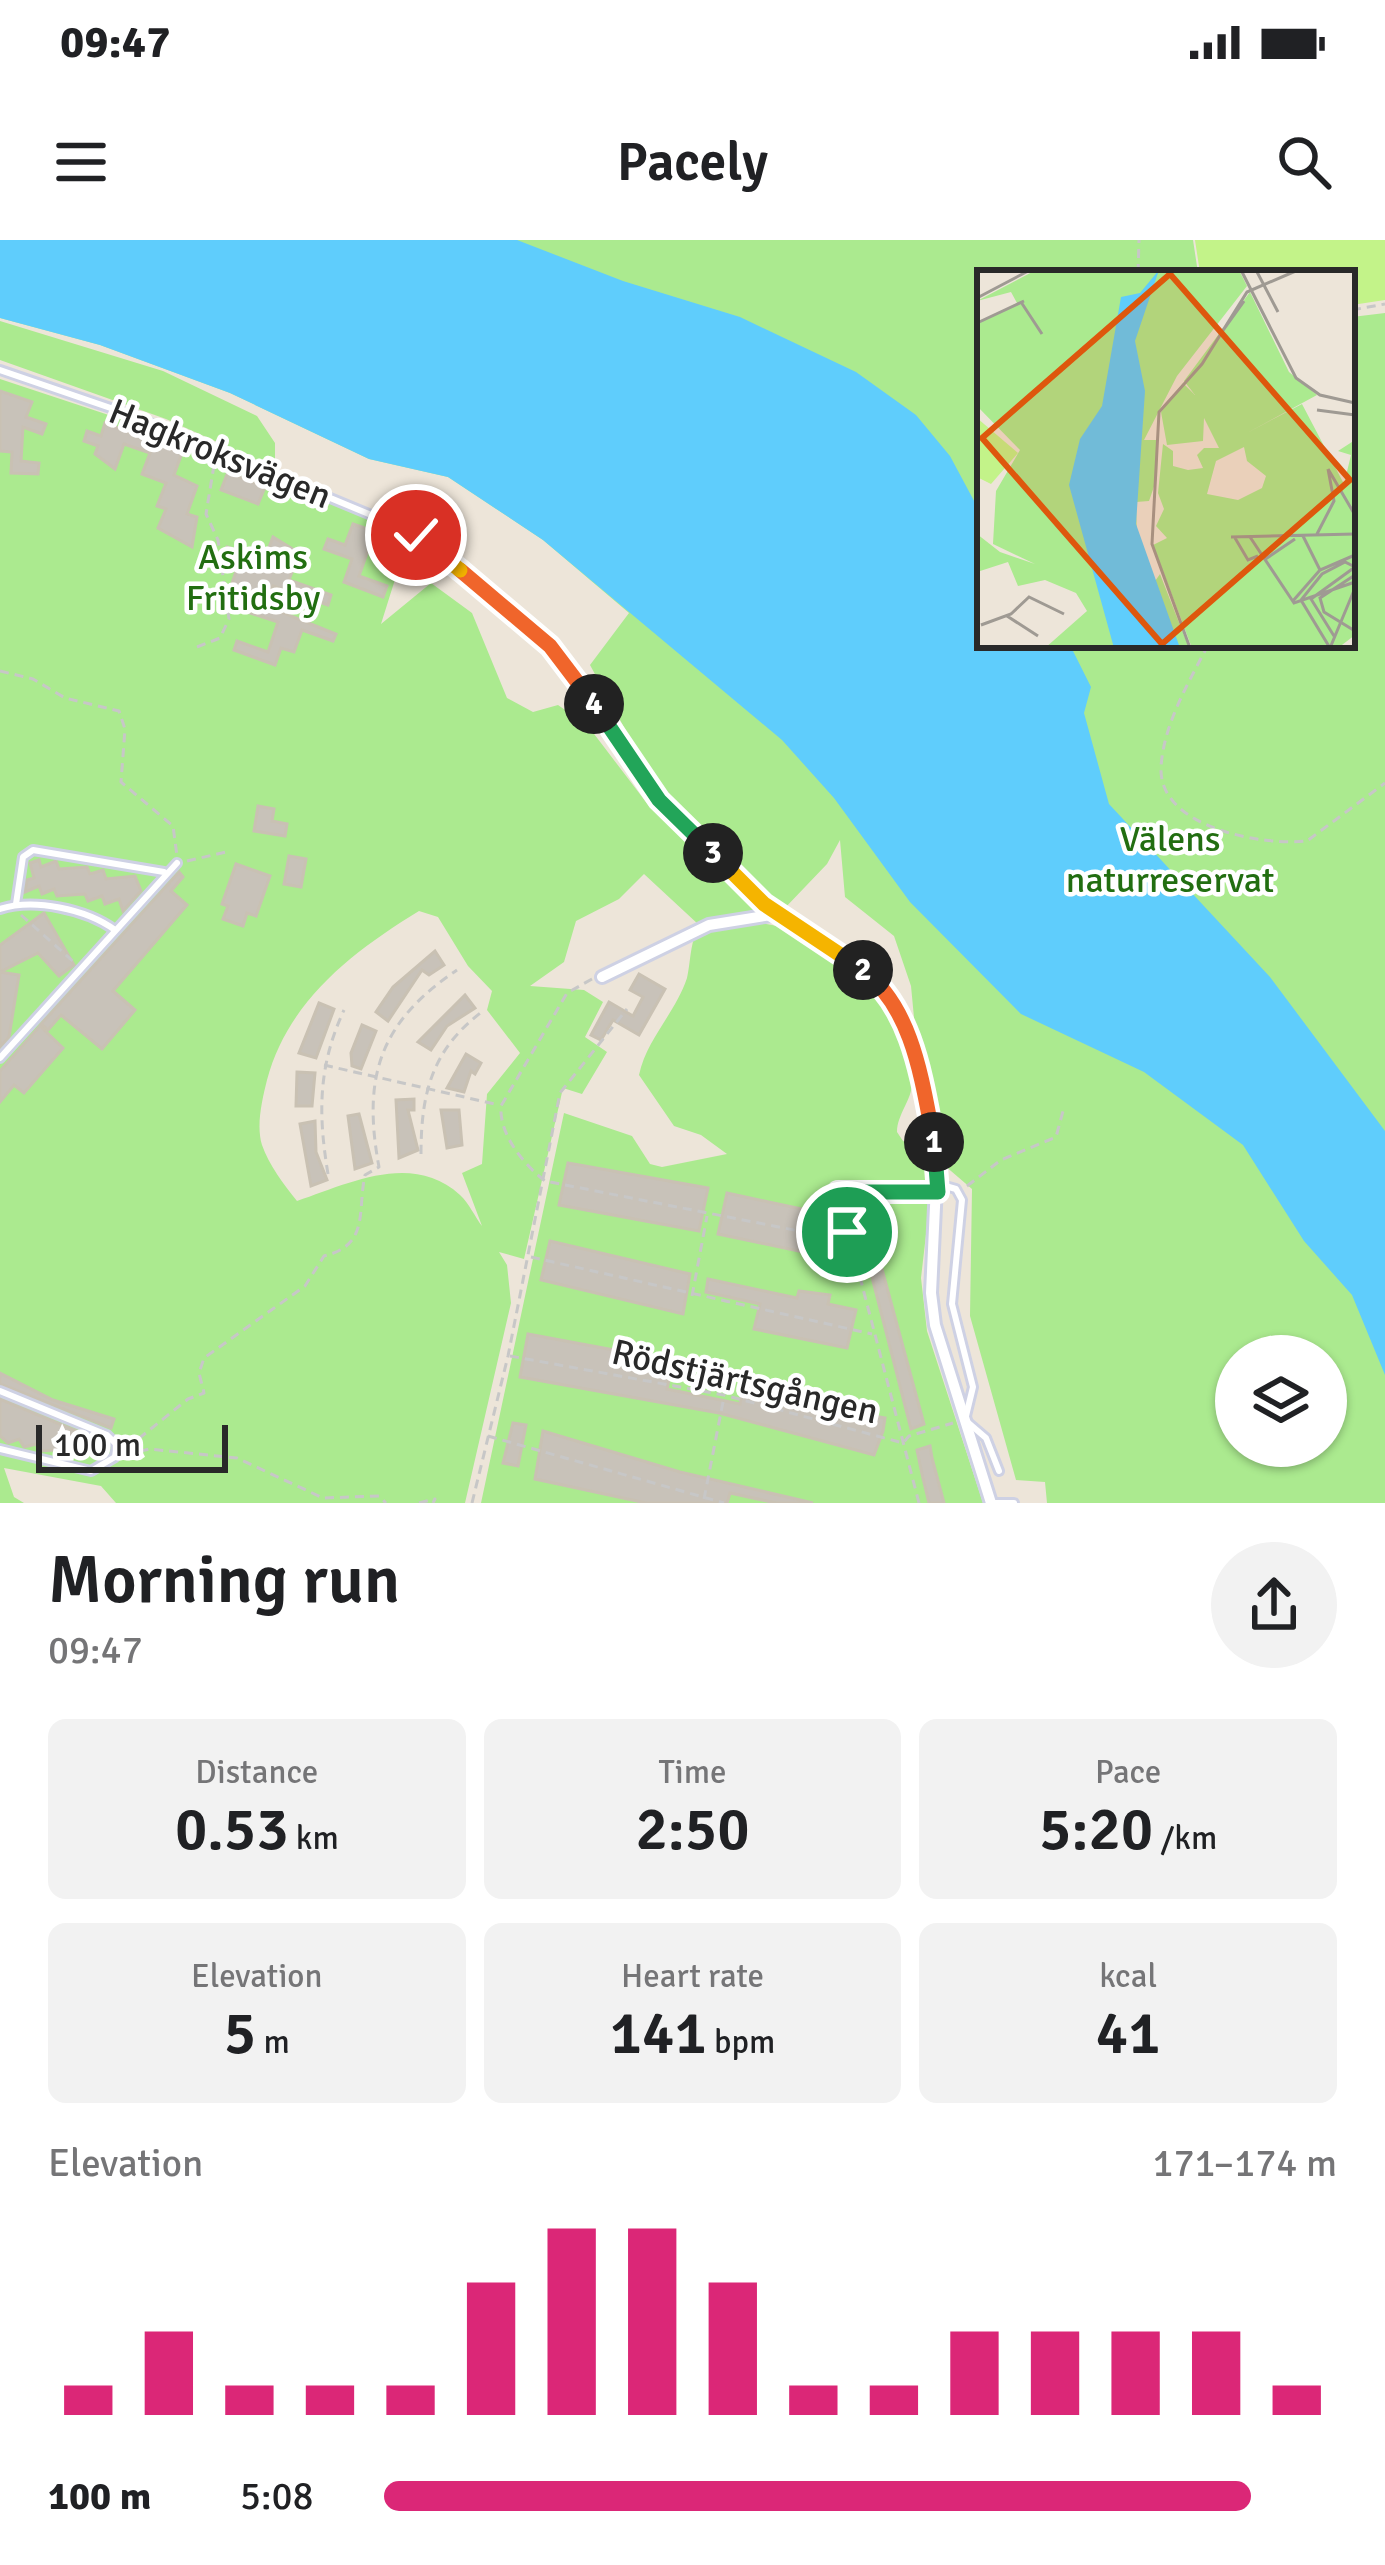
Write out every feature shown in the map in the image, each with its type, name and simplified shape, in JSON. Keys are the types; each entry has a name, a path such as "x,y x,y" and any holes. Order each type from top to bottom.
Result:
{"street":[{"name":"Hagkroksvägen","path":"448,560 550,646 659,800 777,914 852,962 894,1002 926,1102 938,1188 932,1308 992,1503"},
{"path":"602,977 696,930 732,918 777,914"}],"lane":[{"name":"Hagkroksvägen","path":"0,370 400,527 448,560"},
{"path":"16,904 23,857 33,850 164,872"},
{"path":"0,1058 177,862"},
{"path":"0,909 16,904 89,917 115,930"},
{"path":"938,1188 960,1193 952,1304 973,1387 965,1420 986,1438 999,1471"},
{"path":"0,1391 113,1438 115,1457 99,1469 77,1472 0,1449"},
{"path":"992,1503 1014,1503"}],"path":[{"path":"1138,270 1139,240"},
{"path":"1355,309 1385,304"},
{"path":"196,647 220,638 229,619 218,540 206,514 216,452"},
{"path":"1207,648 1177,708 1161,769 1162,782 1190,818 1216,831 1307,841 1385,783"},
{"path":"0,671 33,679 65,698 119,711 125,729 121,782 173,826 177,862 226,852"},
{"path":"16,904 25,922 82,970"},
{"path":"115,1457 188,1399 204,1393 200,1373 204,1358 305,1286 324,1256 344,1251 360,1222 365,1175 379,1167 373,1079 411,1004 457,970"},
{"path":"602,977 567,992 501,1106 500,1118 517,1150 544,1181 850,1241"},
{"path":"472,1503 508,1356 560,1093 627,1009"},
{"path":"328,1174 321,1130 324,1065 344,1010"},
{"path":"421,1154 424,1090 445,1046 483,1011"},
{"path":"324,1065 501,1106"},
{"path":"960,1193 1001,1160 1056,1137 1063,1111"},
{"path":"919,1503 838,1192 938,1188"},
{"path":"692,1298 707,1213"},
{"path":"529,1257 692,1298 875,1335"},
{"name":"Rödstjärtsgången","path":"508,1356 724,1395 903,1443 909,1436 965,1420"},
{"path":"704,1499 724,1395"},
{"path":"487,1435 724,1503"},
{"path":"115,1457 149,1450 236,1458 322,1498 380,1496 386,1503"},
{"path":"419,1503 435,1499 433,1503"}],"green space":[{"name":"Välens naturreservat","path":"0,240 1193,240 1198,270 977,270 977,648 1355,648 1355,317 1385,313 1385,1503 1047,1503 1045,1482 1016,1480 970,1316 972,1189 944,1165 915,1028 911,986 894,936 845,897 840,840 827,864 783,910 649,773 590,665 629,613 543,540 448,477 369,459 230,393 100,345 0,318"},
{"path":"1195,240 1385,240 1385,300 1355,305 1355,270 1200,270"},
{"path":"0,321 163,371 257,416 275,443 275,468 166,419 0,360"},
{"name":"Askims Fritidsby","path":"0,379 157,431 409,535 381,624 431,583 472,613 507,698 533,712 558,705 588,726 649,806 667,817 760,908 699,925 644,874 619,899 576,921 564,962 530,986 584,990 603,1002 585,1037 607,1052 582,1094 563,1088 524,1259 499,1252 507,1265 511,1303 465,1503 116,1503 101,1486 4,1468 14,1497 24,1503 0,1503","holes":["419,911 438,917 468,966 492,991 487,1010 520,1053 487,1094 482,1164 462,1173 482,1226 460,1195 421,1175 380,1175 297,1201 260,1138 262,1104 277,1052 307,1003 347,962"]},
{"path":"740,922 801,934 829,949 854,969 893,1019 912,1079 897,1132 903,1141 928,1151 931,1182 925,1188 837,1189 843,1198 930,1200 921,1278 927,1331 983,1503 481,1503 564,1113 632,1136 650,1164 662,1167 727,1154 701,1135 674,1126 639,1075 648,1049 682,991 694,938"}],"water":[{"path":"0,240 517,240 623,281 740,317 856,372 916,415 950,456 977,506 977,648 1072,648 1091,687 1084,713 1109,804 1270,977 1385,1131 1385,1375 1352,1295 1304,1241 1243,1145 1144,1072 1021,1014 910,902 834,798 782,740 543,540 448,477 369,459 230,393 100,345 0,318"}],"building":[{"path":"0,391 32,402 26,417 46,424 42,434 23,427 21,461 39,463 38,474 11,473 12,452 0,451"},
{"path":"105,423 182,453 174,475 197,486 187,514 197,517 192,547 158,528 166,509 157,506 166,483 142,474 150,453 124,444 115,469 95,454 98,446 84,441 87,431 101,436"},
{"path":"228,472 265,487 258,504 221,490"},
{"path":"353,524 388,536 385,547 371,542 359,576 387,586 383,597 344,582 352,559 324,549 328,539 345,545"},
{"path":"273,537 299,553 289,580 331,595 328,605 273,586 266,606 336,634 333,641 302,630 294,652 281,648 275,665 234,650 237,641 268,652 278,622 238,609 244,591 231,586 239,563 223,557 227,547 264,560"},
{"path":"258,806 274,809 272,821 287,824 285,836 254,831"},
{"path":"289,856 306,859 301,887 284,884"},
{"path":"39,860 41,867 56,861 59,869 87,867 90,874 103,870 106,879 135,876 141,891 123,911 119,899 105,904 102,896 88,901 85,894 57,896 54,889 42,894 39,886 25,892 27,880 34,878 30,863"},
{"path":"236,864 270,876 256,916 247,913 243,926 223,919 228,906 222,904"},
{"path":"179,872 183,877 171,891 187,905 113,991 135,1010 102,1049 61,1015 48,1030 41,1024"},
{"path":"44,913 74,965 59,976 38,953 0,972 0,945"},
{"path":"435,951 444,965 429,975 422,970 388,1021 376,1012 393,987"},
{"path":"0,972 19,975 9,1037 0,1047"},
{"path":"639,974 665,989 639,1035 613,1020 601,1040 591,1035 609,1002 633,1016 643,997 630,990"},
{"path":"465,995 475,1008 447,1026 431,1050 418,1042"},
{"path":"319,1003 334,1009 316,1058 299,1053"},
{"path":"362,1025 376,1031 361,1069 352,1066 351,1053"},
{"path":"40,1026 63,1048 24,1093 14,1085 0,1102 0,1071"},
{"path":"466,1054 481,1063 475,1074 471,1071 464,1092 447,1088"},
{"path":"297,1072 315,1073 312,1106 296,1106"},
{"path":"414,1099 414,1110 408,1110 418,1150 399,1158 396,1100"},
{"path":"441,1110 459,1110 462,1145 447,1148"},
{"path":"359,1114 372,1163 355,1169 348,1116"},
{"path":"315,1121 316,1152 327,1180 311,1186 300,1124"},
{"path":"568,1163 708,1188 699,1231 559,1205"},
{"path":"727,1193 820,1213 813,1241 838,1246 836,1259 718,1234"},
{"path":"550,1241 690,1274 683,1314 541,1280"},
{"path":"876,1247 924,1424 911,1429 865,1250"},
{"path":"708,1279 797,1298 799,1291 830,1295 828,1304 856,1310 847,1348 754,1329 760,1304 706,1292"},
{"path":"528,1334 673,1361 667,1389 740,1404 745,1377 807,1398 859,1406 858,1413 885,1418 883,1431 874,1455 719,1413 520,1377"},
{"path":"0,1373 53,1400 114,1419 111,1428 0,1384"},
{"path":"0,1399 91,1437 94,1443 68,1458 54,1450 40,1451 36,1444 24,1447 19,1439 8,1443 0,1436"},
{"path":"513,1423 526,1425 518,1466 503,1463"},
{"path":"543,1431 680,1472 813,1503 776,1503 730,1493 727,1503 646,1503 535,1479"},
{"path":"930,1446 944,1503 929,1503 917,1450"}],"route":[{"path":"416,535 550,646 659,800 764,904 852,962 894,1002 926,1102 938,1192 838,1192 847,1232"}]}
